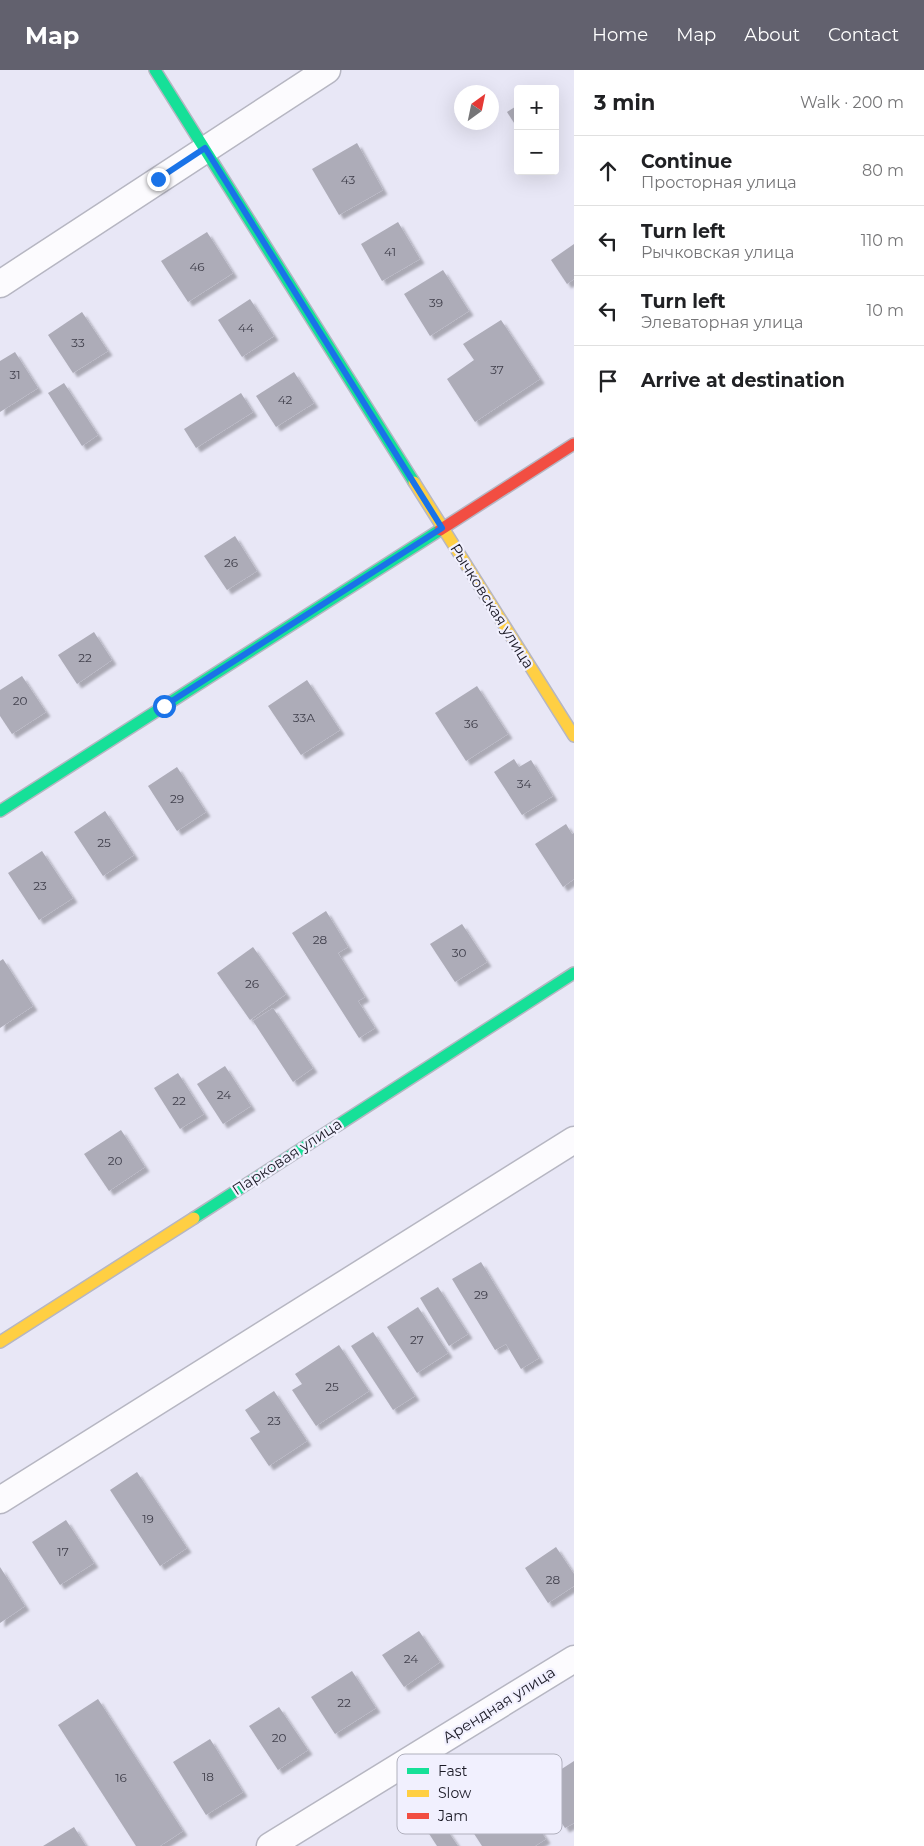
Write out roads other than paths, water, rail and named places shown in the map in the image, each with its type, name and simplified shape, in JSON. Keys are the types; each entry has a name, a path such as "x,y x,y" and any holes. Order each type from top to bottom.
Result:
{"street":[{"name":"Рычковская улица","path":"155,70 574,736"},
{"path":"0,284 205,148 327,70"},
{"path":"0,811 574,444"},
{"name":"Парковая улица","path":"0,1342 574,973"},
{"path":"0,1500 574,1140"},
{"name":"Арендная улица","path":"420,1754 574,1659"},
{"name":"Арендная улица","path":"270,1846 397,1768"}]}
